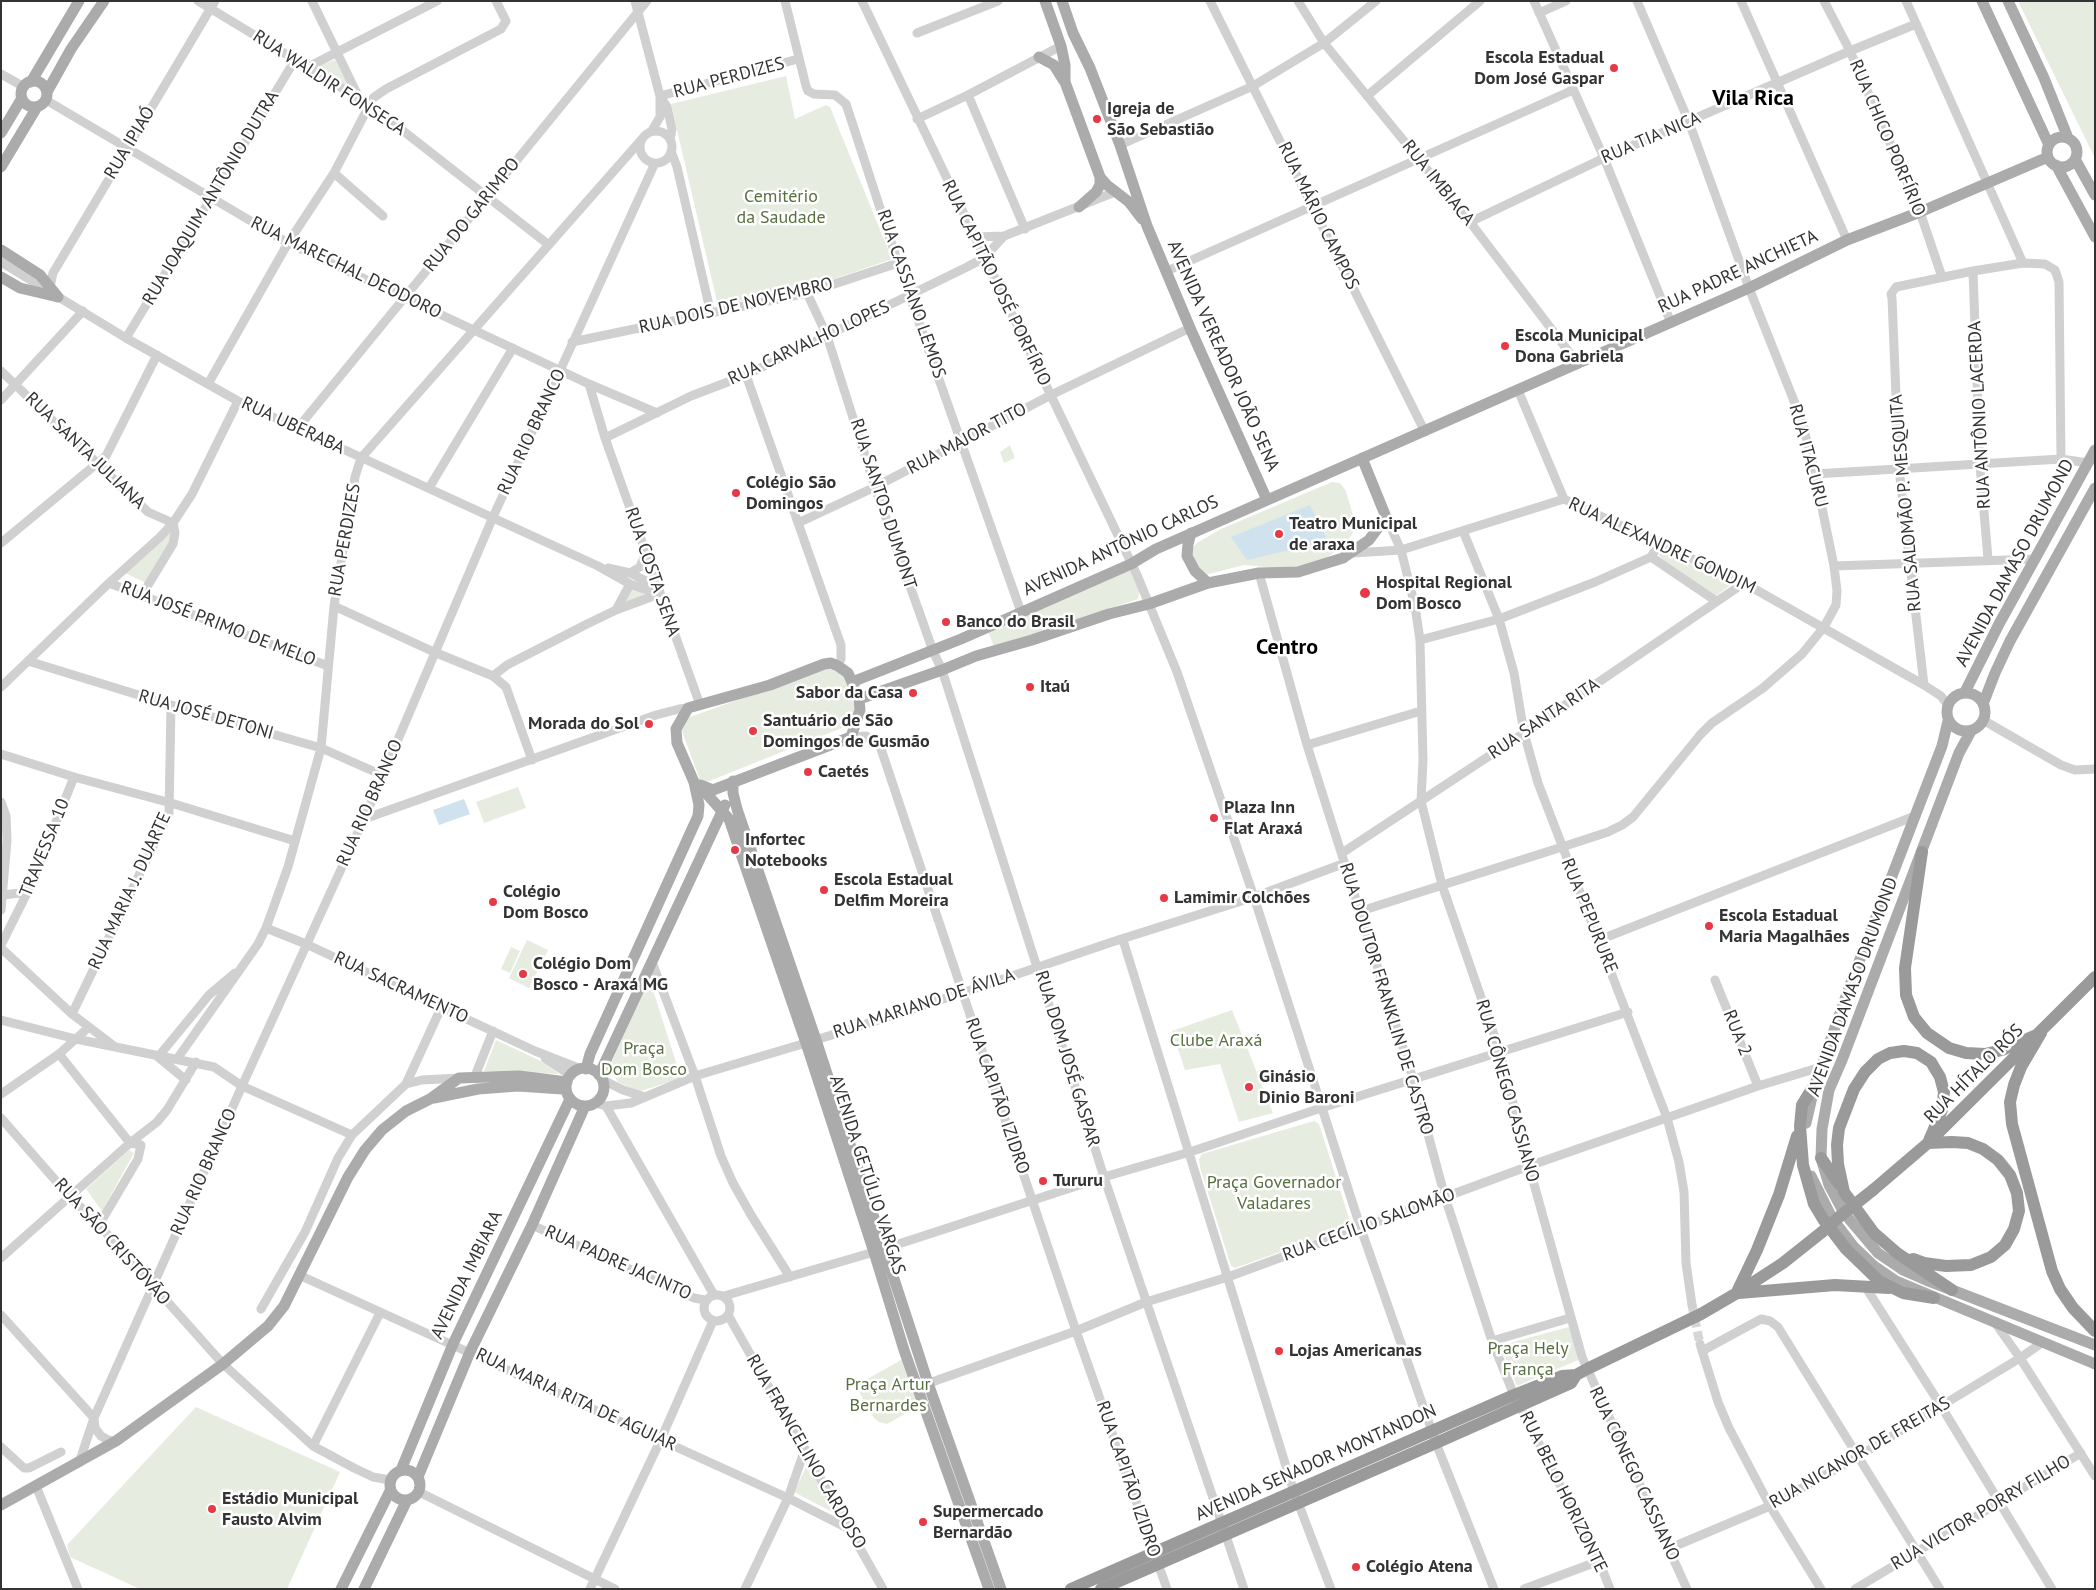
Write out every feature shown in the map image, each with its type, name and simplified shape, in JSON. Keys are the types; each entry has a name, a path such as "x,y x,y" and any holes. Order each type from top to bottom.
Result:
{"highway":[{"path":"1922,852 1905,968 1906,995 1914,1017 1927,1033 1949,1048 1966,1053 1985,1054 2002,1050 2041,1033"},
{"name":"RUA HÍTALO RÓS","path":"1822,1232 1928,1143 2041,1033 2095,977"},
{"path":"2041,1033 2021,1067 2014,1085 2010,1102 2012,1124 2052,1271 2060,1290 2073,1308 2095,1331"},
{"path":"1844,1192 1838,1164 1839,1128 1854,1089 1865,1072 1878,1059 1890,1053 1904,1050 1917,1054 1931,1062 1940,1077 1944,1092 1942,1110 1928,1143 1968,1143 1983,1149 1998,1160 2014,1184 2019,1211 2014,1229 2005,1246 1992,1257 1971,1265 1946,1266 1924,1263 1897,1253"},
{"path":"1815,1084 1802,1105 1800,1126 1803,1165 1807,1184 1818,1212 1833,1233 1879,1282 1918,1297 1934,1298"},
{"path":"1737,1293 1780,1195 1800,1126"},
{"path":"1821,1158 1874,1233 1897,1253 1952,1290"},
{"name":"AVENIDA SENADOR MONTANDON","path":"1072,1589 1156,1558 1435,1437 1517,1400 1562,1376 1584,1374 1701,1314 1737,1293 1783,1263 1822,1232"},
{"path":"1737,1293 1835,1284 1891,1288"},
{"name":"AVENIDA SENADOR MONTANDON","path":"1101,1589 1156,1558"}],"main road":[{"path":"71,49 104,1"},
{"name":"AVENIDA VEREADOR JOÃO SENA","path":"1045,1 1061,46 1065,65 1065,82 1100,177 1115,192 1129,202 1147,226"},
{"name":"AVENIDA VEREADOR JOÃO SENA","path":"1062,1 1073,33 1090,68 1120,145 1147,226 1190,328 1267,500"},
{"path":"1982,1 2051,156 2095,237"},
{"path":"2008,1 2044,78 2068,138 2076,146 2075,159 2095,195"},
{"path":"1,133 77,4 86,14 71,49 43,100 1,167"},
{"path":"1039,57 1054,65 1065,82"},
{"path":"1065,65 1076,59 1090,68"},
{"path":"26,89 43,85 43,100"},
{"path":"26,89 28,106 43,100"},
{"path":"2051,156 2059,137 2068,138"},
{"path":"2051,156 2064,166 2075,159"},
{"name":"RUA PADRE ANCHIETA","path":"1362,458 1425,432 1749,288 1847,240 1988,184 2051,156"},
{"path":"1080,207 1096,192 1100,185 1100,177"},
{"path":"1115,192 1128,184 1131,177"},
{"path":"1,250 30,267 58,297"},
{"path":"1,277 20,288 58,297"},
{"name":"AVENIDA DAMASO DRUMOND","path":"1964,692 1999,624 2095,450"},
{"path":"859,700 976,656 1032,640 1109,614 1148,604 1208,582 1259,573 1298,572 1343,558 1353,553 1369,540 1386,517 1362,458"},
{"name":"AVENIDA ANTÔNIO CARLOS","path":"852,682 933,651 1131,564 1156,548 1362,458"},
{"name":"AVENIDA DAMASO DRUMOND","path":"1984,704 1994,673 2010,641 2095,488"},
{"path":"1191,533 1187,556 1195,571 1208,582"},
{"path":"568,1086 583,1069 698,816 699,805 694,782 677,743 676,729 694,707 770,685 824,664 830,663 838,666 848,673 859,700 860,710 851,737 752,775 733,787 713,790 694,782"},
{"path":"1964,692 1978,697 1984,704 1983,720 1976,728 1971,730 1960,730 1948,721 1946,716 1947,704 1954,696 1964,692"},
{"name":"AVENIDA DAMASO DRUMOND","path":"1948,721 1942,746 1815,1084 1806,1117 1805,1146 1808,1167 1814,1185 1832,1218 1854,1247 1874,1266 1896,1282 2095,1364"},
{"name":"AVENIDA DAMASO DRUMOND","path":"1971,730 1959,753 1829,1090 1822,1128 1821,1158 1829,1185 1844,1213 1878,1253 1903,1270 2095,1345"},
{"name":"AVENIDA GETÚLIO VARGAS","path":"694,782 722,810 729,820 811,1042"},
{"path":"600,1077 733,787"},
{"name":"AVENIDA GETÚLIO VARGAS","path":"733,787 737,809 811,1042 989,1589"},
{"path":"675,866 693,874"},
{"path":"568,1086 576,1104 595,1105 602,1094 603,1084 600,1077 583,1069"},
{"path":"1,1505 116,1441 223,1364 268,1326 284,1306 348,1177 364,1150 388,1125 406,1111 430,1099 459,1078 475,1076 568,1086"},
{"path":"430,1099 519,1081"},
{"name":"AVENIDA IMBIARA","path":"401,1470 453,1344 568,1086"},
{"name":"AVENIDA IMBIARA","path":"418,1477 470,1352 532,1225 595,1105"},
{"name":"AVENIDA GETÚLIO VARGAS","path":"923,1385 1001,1589"},
{"path":"342,1589 390,1485 396,1472 401,1470 411,1471 418,1477 420,1482 419,1492 412,1499 407,1500 397,1499 390,1485"},
{"path":"364,1589 407,1500"}],"street":[{"name":"RUA WALDIR FONSECA","path":"198,1 213,5 295,60 370,105 550,245"},
{"path":"312,1 358,98"},
{"path":"308,67 437,1"},
{"path":"208,384 288,243 334,173 373,98 386,89 501,29 505,24 505,18 496,1"},
{"path":"635,1 660,96 660,117 651,132 642,139 640,147 644,157 655,163 666,160 671,150"},
{"name":"RUA DO GARIMPO","path":"297,429 647,1"},
{"name":"RUA CASSIANO LEMOS","path":"785,1 798,59 808,91 814,94 835,94 846,104 898,263 963,442 1021,612"},
{"name":"RUA CAPITÃO JOSÉ PORFÍRIO","path":"862,1 1131,564 1177,672 1254,897 1361,1229 1435,1437 1494,1589"},
{"path":"917,33 998,1"},
{"name":"RUA MÁRIO CAMPOS","path":"1210,1 1425,432"},
{"name":"RUA IMBIACA","path":"1298,1 1324,43 1470,222 1578,364"},
{"path":"1120,145 1253,86 1324,43 1376,1"},
{"path":"1367,96 1480,1"},
{"path":"1534,1 1604,158 1671,322"},
{"path":"1539,13 1566,1"},
{"name":"RUA ITACURU","path":"1361,911 1608,832 1633,817 1700,735 1727,711 1782,673 1802,654 1824,627 1836,605 1838,590 1834,566 1802,421 1749,288 1689,122 1637,1"},
{"path":"1741,1 1847,240"},
{"name":"RUA CHICO PORFÍRIO","path":"1824,1 1850,51 1920,212 1942,277"},
{"path":"1906,1 2023,263"},
{"name":"RUA IPIAÓ","path":"50,287 53,273 213,5"},
{"name":"RUA TIA NICA","path":"1470,222 1604,158 1916,24"},
{"path":"917,119 968,95 1061,46"},
{"name":"RUA PERDIZES","path":"660,96 798,59"},
{"name":"RUA JOAQUIM ANTÔNIO DUTRA","path":"126,338 295,60"},
{"path":"1,74 26,89"},
{"path":"1167,272 1573,90"},
{"path":"968,95 1025,228"},
{"path":"660,96 667,107 672,129 671,150 677,167 711,314"},
{"name":"RUA MARECHAL DEODORO","path":"43,100 288,243 589,384 657,413"},
{"path":"651,132 662,132 670,140"},
{"name":"RUA PERDIZES","path":"240,968 258,944 266,928 295,841 321,748 334,606 355,477 361,458 642,139"},
{"name":"RUA PERDIZES","path":"620,164 644,157"},
{"name":"RUA RIO BRANCO","path":"644,157 644,186"},
{"name":"RUA RIO BRANCO","path":"78,1462 94,1418 306,944 364,819 493,517 655,163"},
{"path":"334,173 383,216"},
{"name":"RUA CARVALHO LOPES","path":"974,237 1004,236 1115,192"},
{"name":"RUA CARVALHO LOPES","path":"605,438 691,396 746,375 911,295 984,258 1004,236"},
{"name":"RUA UBERABA","path":"1,262 126,338 238,401 598,566 630,584 658,590"},
{"name":"RUA DOIS DE NOVEMBRO","path":"572,342 807,293 898,263"},
{"path":"1942,277 2023,263 2045,264 2055,270 2059,282 2061,459"},
{"name":"RUA ANTÔNIO LACERDA","path":"1973,271 1980,465 1988,559"},
{"name":"RUA SALOMÃO P. MESQUITA","path":"1924,685 1899,469 1892,298 1893,290 1901,285 1942,277"},
{"name":"RUA SANTOS DUMONT","path":"807,293 827,336 875,487 933,651 942,670"},
{"path":"1,400 83,312"},
{"name":"RUA MAJOR TITO","path":"798,523 875,487 1051,395 1190,328"},
{"path":"429,488 513,348"},
{"path":"1,544 106,456 157,355"},
{"name":"RUA SANTA JULIANA","path":"1,371 148,512 173,523"},
{"path":"746,375 841,645 841,660 838,666"},
{"name":"RUA COSTA SENA","path":"589,384 605,438 658,590 694,707"},
{"path":"1518,390 1564,499"},
{"path":"1,687 108,582 160,537 173,523 192,494 238,401"},
{"path":"1815,474 2061,459 2088,462"},
{"name":"RUA ALEXANDRE GONDIM","path":"1353,553 1401,550 1564,499 1660,542 1744,583 1924,685 1941,696 1947,704"},
{"name":"RUA CÔNEGO CASSIANO","path":"1386,517 1401,550 1416,606 1420,640 1423,760 1420,801 1442,885 1500,1052 1528,1166 1584,1374 1687,1589"},
{"path":"142,595 172,544 176,533 173,523"},
{"name":"RUA PEPURURE","path":"1463,531 1499,620 1514,673 1524,733 1538,783 1668,1118 1684,1192 1686,1263 1692,1305"},
{"path":"1420,640 1499,620 1595,582 1651,556 1660,542"},
{"path":"630,573 640,567 646,555"},
{"path":"1651,556 1716,601"},
{"path":"1834,566 1988,559 2036,559"},
{"name":"RUA UBERABA","path":"598,566 630,573 658,590"},
{"name":"RUA DOUTOR FRANKLIN DE CASTRO","path":"1259,573 1307,745 1361,911 1412,1079 1445,1197 1492,1341 1517,1400"},
{"name":"RUA JOSÉ PRIMO DE MELO","path":"108,582 328,666"},
{"name":"RUA SANTA RITA","path":"1342,853 1524,733 1744,583"},
{"path":"616,610 630,584"},
{"path":"493,676 506,665 658,590"},
{"path":"334,606 481,673 493,676 506,687 532,760"},
{"name":"RUA JOSÉ DETONI","path":"28,662 321,748 382,775"},
{"name":"RUA DOM JOSÉ GASPAR","path":"942,670 1104,1177 1222,1529 1244,1589"},
{"name":"RUA MARIA J. DUARTE","path":"72,1014 169,813 171,803 171,705"},
{"path":"364,819 679,708 694,707"},
{"path":"1307,745 1421,711"},
{"path":"1983,720 2061,765 2075,770 2095,769"},
{"name":"RUA CAPITÃO IZIDRO","path":"851,737 866,736 880,746 1076,1330 1167,1589"},
{"path":"1,754 295,841"},
{"name":"TRAVESSA 10","path":"1,947 30,887 74,777"},
{"path":"1,802 7,840 1,910"},
{"path":"1599,940 1915,816"},
{"name":"RUA MARIANO DE ÁVILA","path":"595,1105 631,1103 695,1076 811,1042 962,993 1037,966 1124,940 1254,897 1345,863"},
{"path":"3,895 20,893 30,887"},
{"name":"RUA SACRAMENTO","path":"266,928 306,944 535,1051"},
{"path":"1124,940 1296,1497 1331,1589"},
{"path":"1,947 72,1014 117,1048"},
{"path":"652,962 695,1076 721,1156 733,1183 790,1277"},
{"path":"158,1057 210,995 240,968"},
{"path":"178,1059 240,968"},
{"name":"RUA 2","path":"1715,980 1758,1086"},
{"path":"261,1309 304,1232 338,1158 352,1135 406,1084 440,1008"},
{"path":"724,1296 730,1307 728,1315 722,1320 713,1321 704,1313 705,1300 714,1294 724,1296 879,1250 1104,1177 1190,1152 1412,1079 1628,1012"},
{"path":"1,1020 76,1039 214,1067 242,1086 352,1135"},
{"path":"1,1094 59,1054 89,1027"},
{"path":"475,1076 493,1031"},
{"path":"535,1051 583,1069"},
{"path":"535,1051 568,1086"},
{"path":"59,1054 130,1143 141,1145 138,1159 99,1225"},
{"path":"158,1057 186,1080"},
{"path":"1,1258 130,1143 157,1122 167,1110 196,1062"},
{"name":"RUA CECÍLIO SALOMÃO","path":"923,1385 1076,1330 1146,1302 1228,1277 1361,1229 1528,1166 1758,1086 1821,1067"},
{"path":"600,1077 623,1090 645,1097"},
{"path":"406,1084 422,1080 459,1078"},
{"path":"595,1105 714,1294"},
{"name":"RUA SÃO CRISTÓVÃO","path":"1,1118 70,1197 99,1225 223,1364 313,1446 390,1485"},
{"name":"RUA PADRE JACINTO","path":"532,1225 694,1298 705,1300"},
{"name":"RUA MARIA RITA DE AGUIAR","path":"299,1275 661,1439 788,1498 851,1530"},
{"path":"1865,1286 1941,1406 2052,1589"},
{"path":"313,1446 380,1312"},
{"path":"1,1315 94,1418 95,1428 101,1436 108,1440 116,1441"},
{"name":"RUA FRANCELINO CARDOSO","path":"728,1315 883,1589"},
{"path":"1492,1341 1570,1318"},
{"path":"1820,1589 1770,1506 1729,1428 1701,1348 1761,1320 1770,1321 1778,1327 1940,1589"},
{"path":"590,1589 661,1439 713,1321"},
{"path":"1996,1324 2020,1358 2095,1476"},
{"name":"RUA NICANOR DE FREITAS","path":"1668,1549 1770,1506 1859,1456 2043,1342"},
{"name":"RUA BELO HORIZONTE","path":"1517,1400 1598,1561 1610,1589"},
{"path":"1,1447 24,1468 29,1468 62,1452"},
{"path":"745,1589 788,1498 805,1449"},
{"name":"RUA VICTOR PORRY FILHO","path":"1856,1589 1998,1502 2081,1454"},
{"path":"36,1486 78,1589"},
{"path":"419,1492 615,1589"},
{"path":"1524,1589 1598,1561"}],"green space":[{"path":"2018,1 2095,1 2095,159 2093,154"},
{"path":"335,60 347,83 345,87 320,70 319,65"},
{"name":"Cemitério da Saudade","path":"786,76 795,119 826,105 830,107 892,259 808,288 718,306 671,104"},
{"path":"1010,445 1015,458 1004,463 1000,452"},
{"path":"1332,482 1340,483 1346,491 1356,526 1351,536 1332,554 1316,564 1285,569 1244,565 1205,575 1199,571 1191,554 1192,548 1197,543 1221,529"},
{"path":"172,530 172,539 146,583 125,573"},
{"path":"1670,553 1732,584 1716,596 1661,559 1658,554"},
{"path":"1124,568 1131,572 1140,589 1138,599 994,647 988,631"},
{"path":"633,588 644,593 645,596 624,602"},
{"path":"824,669 842,672 856,710 855,717 849,725 707,782 700,780 682,731 682,723 687,718"},
{"path":"518,787 526,808 484,823 476,802"},
{"path":"527,940 548,950 529,988 509,978"},
{"path":"511,947 520,951 510,973 501,969"},
{"name":"Praça Dom Bosco","path":"646,986 652,987 681,1078 638,1092 618,1082 609,1068"},
{"name":"Clube Araxá","path":"1232,1010 1273,1113 1239,1122 1220,1064 1185,1070 1172,1031"},
{"path":"496,1040 545,1063 559,1074 484,1071"},
{"name":"Praça Governador Valadares","path":"1314,1121 1319,1124 1350,1221 1349,1226 1235,1268 1231,1266 1199,1159 1202,1154"},
{"path":"129,1150 134,1153 102,1211 86,1189"},
{"name":"Praça Hely França","path":"1571,1328 1578,1360 1517,1386 1503,1352 1504,1347 1513,1342"},
{"name":"Praça Artur Bernardes","path":"903,1359 920,1405 887,1424 879,1422 874,1418 859,1391 862,1382"},
{"name":"Estádio Municipal Fausto Alvim","path":"196,1407 340,1472 287,1589 140,1589 70,1557 67,1545"},
{"path":"808,1463 836,1514 794,1492"}],"water":[{"path":"1310,505 1328,541 1247,560 1231,537"},
{"path":"464,799 470,814 439,825 433,810"}],"tunnel":[{"path":"1692,1305 1700,1344"}],"place":[{"name":"Escola Estadual Dom José Gaspar","path":"1614,68"},
{"name":"Igreja de São Sebastião","path":"1097,119"},
{"name":"Escola Municipal Dona Gabriela","path":"1505,346"},
{"name":"Colégio São Domingos","path":"736,493"},
{"name":"Teatro Municipal de araxa","path":"1279,534"},
{"name":"Hospital Regional Dom Bosco","path":"1365,593"},
{"name":"Banco do Brasil","path":"946,622"},
{"name":"Itaú","path":"1030,687"},
{"name":"Sabor da Casa","path":"913,693"},
{"name":"Morada do Sol","path":"649,724"},
{"name":"Santuário de São Domingos de Gusmão","path":"753,731"},
{"name":"Caetés","path":"808,772"},
{"name":"Plaza Inn Flat Araxá","path":"1214,818"},
{"name":"Infortec Notebooks","path":"735,850"},
{"name":"Escola Estadual Delfim Moreira","path":"824,890"},
{"name":"Lamimir Colchões","path":"1164,898"},
{"name":"Colégio Dom Bosco","path":"493,902"},
{"name":"Escola Estadual Maria Magalhães","path":"1709,926"},
{"name":"Colégio Dom Bosco - Araxá MG","path":"523,974"},
{"name":"Ginásio Dinio Baroni","path":"1249,1087"},
{"name":"Tururu","path":"1043,1181"},
{"name":"Lojas Americanas","path":"1279,1351"},
{"name":"Estádio Municipal Fausto Alvim","path":"212,1509"},
{"name":"Supermercado Bernardão","path":"923,1522"},
{"name":"Colégio Atena","path":"1356,1567"}],"district":[{"name":"Vila Rica","path":"1753,99"},
{"name":"Centro","path":"1287,648"}]}
